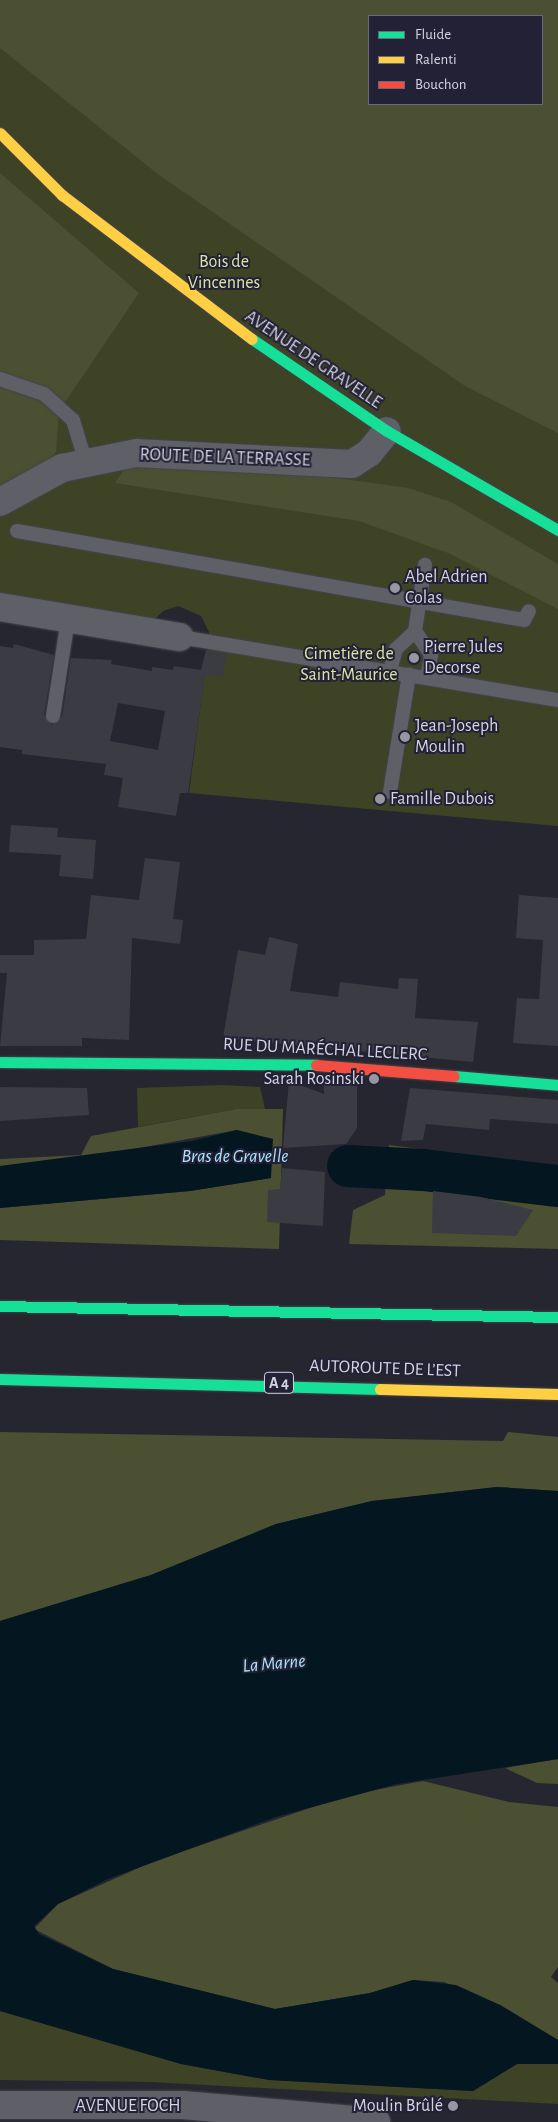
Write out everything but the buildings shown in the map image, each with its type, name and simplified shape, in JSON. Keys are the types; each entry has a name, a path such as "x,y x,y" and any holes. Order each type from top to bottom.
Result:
{"main road":[{"name":"AVENUE DE GRAVELLE","path":"0,134 62,196 154,268 387,431 558,530"},
{"name":"RUE DU MARÉCHAL LECLERC","path":"0,1062 273,1061 558,1085"},
{"path":"0,1306 558,1317"},
{"name":"AUTOROUTE DE L’EST","path":"0,1379 558,1394"}],"street":[{"name":"ROUTE DE LA TERRASSE","path":"0,502 62,468 85,460 181,452 352,464 369,453 387,431"},
{"path":"0,607 180,637"},
{"name":"AVENUE FOCH","path":"0,2105 183,2105 365,2122"}],"lane":[{"path":"0,379 44,394 73,420 85,460"},
{"path":"17,531 524,620 529,611"},
{"path":"390,671 396,649 415,631 425,565"},
{"path":"53,716 68,619"},
{"path":"415,631 431,655 427,678"},
{"path":"180,637 558,700"},
{"path":"390,792 409,675"}],"green space":[{"name":"Bois de Vincennes","path":"0,0 558,0 558,826 189,793 209,632 201,616 178,606 163,611 154,620 0,593"},
{"path":"0,0 558,0 558,433 465,386 159,175 0,48"},
{"path":"0,173 139,293 59,411 56,452 36,480 0,502"},
{"path":"132,458 246,465 408,488 451,502 558,564 558,609 448,553 359,521 115,483"},
{"path":"221,1085 260,1087 265,1109 236,1109 138,1127 137,1088"},
{"path":"236,1109 283,1109 279,1249 0,1240 0,1208 190,1191 271,1178 237,1130 74,1160 0,1166 0,1159 81,1155 91,1136"},
{"path":"389,1145 558,1167 558,1249 349,1244 353,1210 385,1195"},
{"path":"0,1432 503,1441 508,1432 558,1437 558,1491 497,1487 372,1501 276,1524 151,1575 0,1621"},
{"path":"558,1759 558,1784 537,1783 505,1768"},
{"path":"423,1781 509,1802 558,1807 558,1967 551,1977 558,1983 558,2040 500,2005 444,1982 413,1980 370,1993 275,2009 113,1969 34,1929 58,1904 154,1861 348,1795"},
{"path":"0,2011 181,2064 269,2080 473,2091 517,2064 558,2064 558,2104 151,2082 0,2080"}],"water":[{"name":"Bras de Gravelle","path":"237,1130 273,1139 271,1178 190,1191 0,1208 0,1166 192,1141"},
{"name":"La Marne","path":"497,1487 558,1491 558,1759 397,1784 276,1817 108,1879 58,1904 34,1926 39,1934 113,1969 275,2009 370,1993 413,1980 456,1985 500,2005 558,2040 558,2064 517,2064 473,2091 269,2080 181,2064 0,2011 0,1621 151,1575 276,1524 372,1501"}],"waterway":[{"name":"Bras de Gravelle","path":"348,1166 423,1170 558,1186"}],"traffic: fast":[{"path":"252,339 387,431 558,530"},
{"path":"0,1062 316,1065"},
{"path":"454,1076 558,1085"},
{"path":"0,1306 558,1317"},
{"path":"0,1379 380,1389"}],"traffic: slow":[{"path":"0,133 62,195 252,339"},
{"path":"380,1389 558,1394"}],"traffic: jam":[{"path":"316,1065 454,1076"}],"place":[{"name":"Abel Adrien Colas","path":"395,588"},
{"name":"Pierre Jules Decorse","path":"414,658"},
{"name":"Jean-Joseph Moulin","path":"405,737"},
{"name":"Famille Dubois","path":"380,799"},
{"name":"Sarah Rosinski","path":"374,1079"},
{"name":"Moulin Brûlé","path":"453,2106"}],"park label":[{"name":"Cimetière de Saint-Maurice","path":"349,665"}]}
